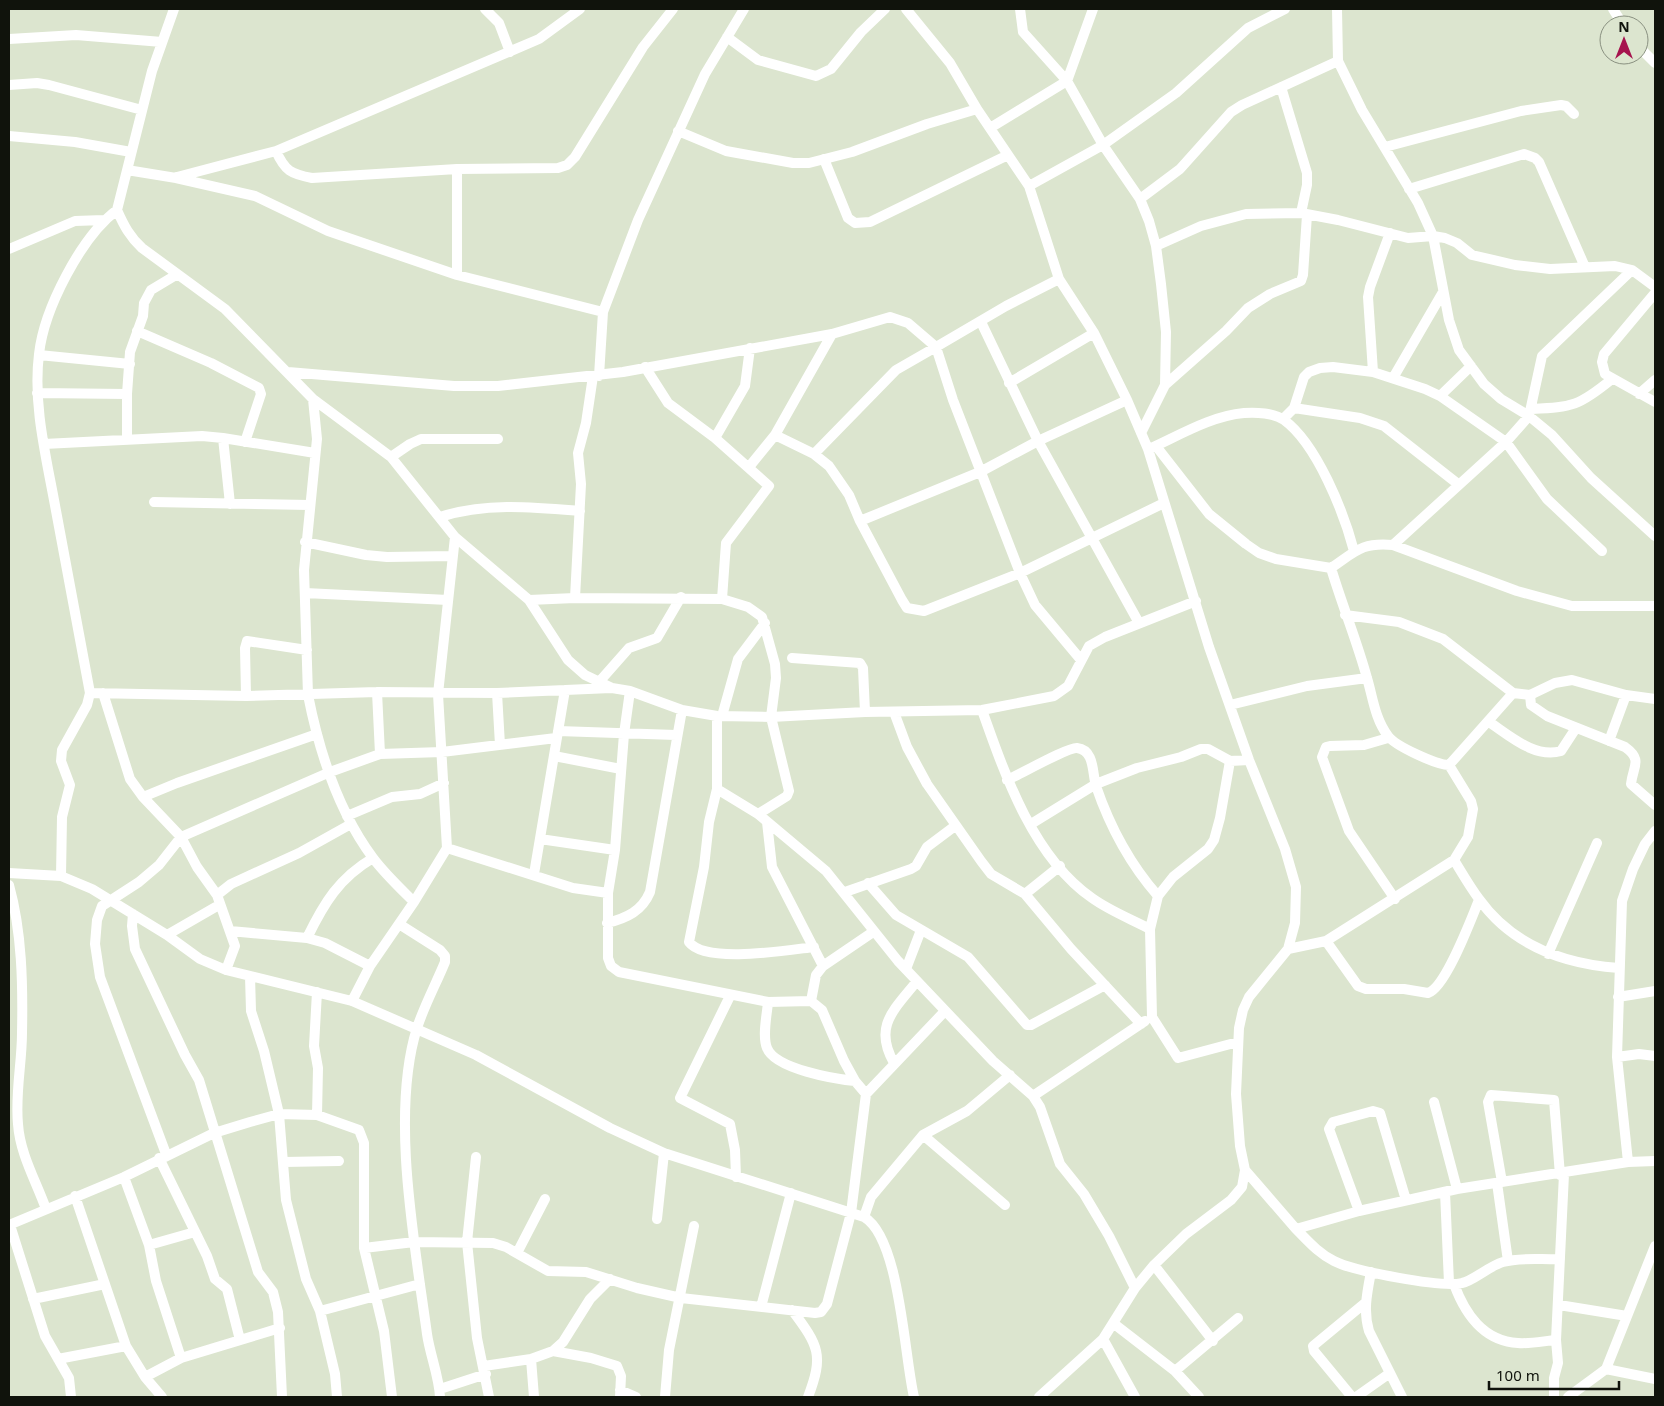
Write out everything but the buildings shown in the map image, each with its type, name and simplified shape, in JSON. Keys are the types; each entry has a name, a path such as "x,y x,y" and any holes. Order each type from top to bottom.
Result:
{"street":[{"path":"61,876 62,817 70,784 61,761 62,750 87,705 90,693 44,444 37,392 39,355 46,322 55,298 88,241 104,220 117,210 142,110 174,9"},
{"path":"485,9 499,23 510,52"},
{"path":"176,178 276,151 539,39 580,9"},
{"path":"276,151 282,164 294,175 312,178 457,169 543,169 567,165 575,157 643,47 673,9"},
{"path":"575,598 581,484 578,453 596,376 602,312 650,190 705,74 744,9"},
{"path":"727,37 758,60 816,76 830,69 861,32 885,9"},
{"path":"906,9 950,63 977,108 1029,186 1059,279 1094,333 1141,433 1209,514 1246,544 1259,553 1276,560 1331,568 1354,551 1378,543 1393,545 1517,591 1572,606 1655,606"},
{"path":"1020,9 1023,32 1067,80 1103,145 1140,199 1156,246 1166,332 1165,385"},
{"path":"990,128 1067,80 1093,9"},
{"path":"1029,186 1103,145 1176,93 1248,28 1285,9"},
{"path":"1337,9 1338,61 1362,110 1409,189 1433,236 1449,320 1459,350 1484,384 1502,399 1530,412 1590,478 1655,536"},
{"path":"9,39 76,35 162,42"},
{"path":"1140,199 1180,169 1232,112 1242,104 1338,61"},
{"path":"9,85 49,84 142,110"},
{"path":"1141,433 1165,385 1226,331 1248,308 1270,294 1300,281 1303,275 1306,173 1282,87"},
{"path":"1385,147 1488,119 1552,106 1566,106 1574,114"},
{"path":"678,131 726,150 793,163 809,163 861,149 927,124 977,108"},
{"path":"9,136 74,142 131,152"},
{"path":"1409,189 1524,154 1535,158 1539,162 1585,267"},
{"path":"824,159 848,218 860,224 870,222 1008,155"},
{"path":"457,169 457,275"},
{"path":"127,170 176,178 256,196 328,231 457,275 602,312"},
{"path":"117,210 130,238 176,275 225,309 313,399 391,457 455,537 529,600 568,660 585,675 612,688"},
{"path":"1156,246 1201,226 1236,216 1304,214 1408,238 1433,236 1457,243 1472,255 1489,260 1550,269 1615,266 1632,270 1655,287"},
{"path":"9,249 75,221 104,220"},
{"path":"1373,372 1368,297 1390,233"},
{"path":"1393,545 1506,442 1530,412 1542,356 1632,270"},
{"path":"126,439 127,394 132,343 147,295 151,290 176,275"},
{"path":"814,454 896,370 1059,279"},
{"path":"1393,378 1443,292"},
{"path":"1655,293 1604,354 1603,368 1605,374 1612,379 1655,402"},
{"path":"288,372 454,386 498,386 596,376 832,334 890,317 908,323 936,347 980,472 1035,605 1081,660"},
{"path":"981,322 1038,441 1139,623"},
{"path":"137,331 212,363 260,388 261,394 245,442"},
{"path":"1009,383 1094,333"},
{"path":"749,467 775,435 832,334"},
{"path":"715,438 745,386 750,348"},
{"path":"39,355 130,364"},
{"path":"1440,396 1471,366"},
{"path":"645,367 668,403 715,438 769,486 726,543 722,599"},
{"path":"1283,419 1294,408 1304,377 1309,372 1332,367 1373,372 1440,396 1506,442 1547,499 1602,551"},
{"path":"1530,412 1577,404 1588,399 1612,379"},
{"path":"1639,394 1655,380"},
{"path":"37,392 127,394"},
{"path":"313,399 317,426 305,542 308,695 317,734 349,820 373,858 414,902"},
{"path":"860,521 980,472 1038,441 1127,400"},
{"path":"1294,408 1360,418 1384,426 1458,484"},
{"path":"1152,447 1222,417 1244,413 1264,414 1283,419 1311,451 1342,509 1354,551"},
{"path":"775,435 814,454 829,466 842,481 860,521 902,600 907,608 915,611 924,611 1020,572 1164,503"},
{"path":"44,444 202,436 315,453"},
{"path":"224,438 230,504"},
{"path":"391,457 421,439 498,439"},
{"path":"1152,447 1164,503 1230,705 1249,760 1285,849 1296,887 1295,924 1288,949 1249,997 1243,1010 1238,1042 1237,1117 1240,1146 1246,1170 1296,1229 1320,1253 1336,1263 1371,1272 1452,1284 1468,1281 1481,1272 1508,1261 1560,1259"},
{"path":"154,502 310,505"},
{"path":"440,517 463,511 489,508 535,508 580,511"},
{"path":"352,1001 370,966 414,902 447,848 438,694 455,537"},
{"path":"305,542 366,556 453,556"},
{"path":"1331,568 1367,678 1376,712 1388,738 1426,759 1440,765 1449,765 1514,693"},
{"path":"305,593 448,600"},
{"path":"599,682 629,648 657,638 681,597"},
{"path":"529,600 681,597 722,599 748,607 762,616 775,664 776,678 771,717 789,791 787,796 758,814"},
{"path":"90,693 246,696 377,692 497,693 612,688 630,691 682,710 720,716 771,717 865,712 982,710 1054,696 1068,686 1076,675 1081,660 1089,646 1139,623 1196,601"},
{"path":"1345,615 1399,622 1443,639 1514,693 1530,694 1555,683 1572,680 1626,695 1655,699"},
{"path":"765,623 738,659 720,716 718,789 709,822 704,867 690,942 701,952 710,954 762,953 814,947"},
{"path":"246,696 245,648 247,641 307,650"},
{"path":"792,658 860,663 863,668 865,712"},
{"path":"1230,705 1307,686 1367,678"},
{"path":"534,874 564,690"},
{"path":"630,691 624,734 615,850 608,893 607,923 610,966 619,972 730,996 768,1002 811,1001 822,1010 836,1045 855,1081 866,1094"},
{"path":"377,692 380,754"},
{"path":"103,693 126,770 143,797 181,836 197,867 208,881 218,900 235,946 226,970"},
{"path":"497,693 500,745"},
{"path":"1530,694 1534,708 1633,753 1636,762 1631,784 1655,805"},
{"path":"1609,741 1626,695"},
{"path":"607,923 622,920 643,906 650,892 676,735 682,710"},
{"path":"982,710 1007,780 1045,849 1092,898 1150,929"},
{"path":"894,712 915,763 955,826 991,874 1025,894 1141,1024"},
{"path":"1489,722 1525,746 1547,752 1561,752 1576,728"},
{"path":"143,797 177,783 317,734"},
{"path":"240,1340 227,1289 215,1279 207,1256 163,1156 100,977 95,944 97,920 102,906 139,882 159,865 181,836 330,772 380,754 442,752 500,745 557,734 676,735"},
{"path":"1388,738 1364,745 1330,746 1326,748 1322,757 1349,831 1395,899"},
{"path":"1007,780 1073,748 1079,748 1090,756 1096,784 1124,851 1136,871 1158,896"},
{"path":"1031,824 1096,784 1137,768 1181,757 1201,749 1208,750 1230,760 1249,760"},
{"path":"554,756 621,769"},
{"path":"1230,760 1214,840 1208,849 1178,872 1158,896 1150,929 1152,1017 1178,1058 1200,1054 1238,1042"},
{"path":"1288,949 1326,942 1454,860 1468,837 1473,809 1471,802 1449,765"},
{"path":"167,935 218,900 231,884 299,853 349,820 392,797 420,794 444,782"},
{"path":"718,789 758,814 826,872 845,892 873,932 917,981 993,1061 1033,1096 1040,1107 1060,1164 1084,1194 1135,1288"},
{"path":"767,822 772,867 823,966"},
{"path":"845,892 916,866 927,847 955,826"},
{"path":"1628,1162 1617,1057 1618,968 1622,902 1633,869 1645,844 1655,830"},
{"path":"540,839 615,850"},
{"path":"1548,954 1597,843"},
{"path":"447,848 534,874 572,888 608,893"},
{"path":"307,938 321,910 337,888 351,872 373,858"},
{"path":"1454,860 1479,900 1520,939 1548,954 1592,966 1618,968"},
{"path":"1025,894 1060,866"},
{"path":"9,873 61,876 92,889 167,935 200,959 226,970 352,1001 476,1055 610,1128 664,1153 864,1217 878,1229 892,1267 914,1397"},
{"path":"208,881 231,884"},
{"path":"868,883 896,915 968,957 1027,1025 1031,1025 1105,985"},
{"path":"9,886 17,925 22,1033 18,1125 27,1163 34,1176 46,1210"},
{"path":"1326,942 1358,986 1366,989 1404,989 1428,993 1437,985 1455,957 1479,900"},
{"path":"133,914 132,926 135,949 185,1055 199,1080 258,1272 273,1292 280,1328 282,1397"},
{"path":"399,924 440,950 445,956 445,962 417,1029 409,1073 405,1143 414,1242 428,1342 440,1393 485,1370 532,1359 553,1351 563,1342 590,1299 610,1279"},
{"path":"230,930 307,938 325,943 370,966"},
{"path":"906,969 921,930"},
{"path":"811,1001 816,975 823,966 873,932"},
{"path":"250,976 251,1011 264,1051 279,1114 286,1200 306,1279 320,1311 334,1374 337,1397"},
{"path":"894,1063 886,1049 884,1030 895,1008 917,981"},
{"path":"1618,997 1655,991"},
{"path":"317,992 314,1046 318,1068 317,1115"},
{"path":"730,996 680,1098 730,1124 735,1150 736,1177"},
{"path":"768,1002 766,1047 773,1057 810,1074 855,1081"},
{"path":"364,1248 414,1242 493,1243 517,1253 548,1271 586,1272 681,1298 815,1313 824,1309 851,1213 866,1094 945,1011"},
{"path":"1033,1096 1152,1017"},
{"path":"1617,1057 1639,1054 1655,1056"},
{"path":"864,1217 871,1196 924,1135 967,1111 1010,1075"},
{"path":"1508,1261 1488,1102 1491,1095 1554,1100 1562,1174 1556,1340 1558,1363 1554,1378 1554,1397"},
{"path":"1434,1102 1457,1190"},
{"path":"1359,1211 1328,1129 1333,1122 1372,1111 1380,1113 1406,1200"},
{"path":"71,1397 69,1378 48,1345 10,1225 124,1176 214,1133 279,1114 317,1115 359,1130 363,1135 364,1248 374,1297 384,1331 392,1397"},
{"path":"924,1135 1005,1205"},
{"path":"657,1219 664,1153"},
{"path":"476,1157 468,1242 477,1338 489,1397"},
{"path":"284,1162 339,1161"},
{"path":"1296,1229 1359,1211 1446,1192 1628,1162 1655,1161"},
{"path":"1039,1397 1103,1339 1135,1288 1154,1265 1186,1234 1232,1200 1242,1187 1246,1170"},
{"path":"124,1176 149,1245 156,1281 181,1358"},
{"path":"1446,1192 1452,1284 1464,1308 1490,1335 1519,1343 1556,1340"},
{"path":"762,1307 791,1193"},
{"path":"75,1196 126,1346 145,1377 162,1397"},
{"path":"517,1253 545,1199"},
{"path":"665,1397 669,1350 694,1226"},
{"path":"149,1245 195,1232"},
{"path":"1568,1397 1606,1369 1655,1246"},
{"path":"1154,1265 1214,1341"},
{"path":"1371,1272 1365,1303 1369,1332 1402,1397"},
{"path":"33,1299 104,1284"},
{"path":"320,1311 420,1284"},
{"path":"1365,1303 1313,1346 1314,1351 1354,1397 1390,1373"},
{"path":"1558,1305 1627,1316"},
{"path":"792,1310 811,1339 818,1359 818,1368 808,1397"},
{"path":"1175,1371 1214,1341 1238,1318"},
{"path":"1112,1323 1175,1371 1199,1397"},
{"path":"145,1377 181,1358 280,1328"},
{"path":"1103,1339 1135,1397"},
{"path":"58,1359 126,1346"},
{"path":"553,1351 591,1358 617,1366 620,1370 620,1393 636,1397"},
{"path":"532,1359 534,1397"},
{"path":"1606,1369 1655,1379"}]}
